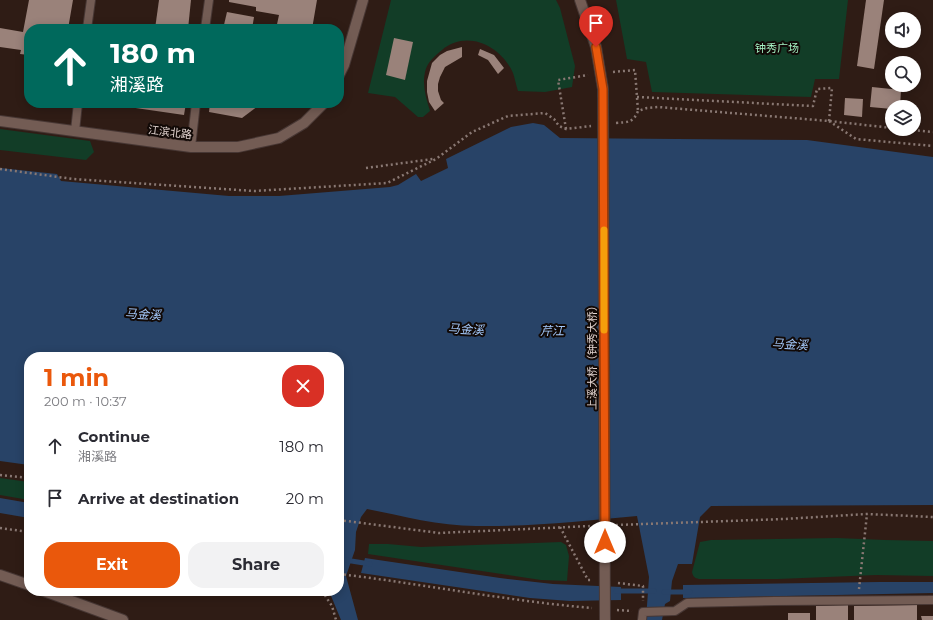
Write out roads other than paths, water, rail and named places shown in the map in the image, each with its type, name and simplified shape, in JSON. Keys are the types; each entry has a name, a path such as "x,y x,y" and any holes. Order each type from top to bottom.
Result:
{"main road":[{"path":"344,65 363,0"},
{"name":"上溪大桥（钟秀大桥）","path":"580,0 596,47 603,89 605,620"},
{"name":"江滨北路","path":"0,121 191,147 238,147 279,138 304,123 319,108"},
{"path":"0,575 24,583"},
{"path":"58,596 124,620"}],"lane":[{"path":"89,24 91,0"},
{"path":"206,24 209,0"},
{"path":"75,131 77,108"},
{"path":"191,147 195,108"},
{"path":"643,616 675,612 687,603 933,600"}],"water":[{"name":"芹江","path":"533,123 544,125 560,138 807,140 933,157 933,505 711,506 700,517 692,564 678,564 672,581 670,601 665,604 662,620 646,620 649,577 637,516 536,525 462,526 367,509 361,517 356,532 355,550 346,576 358,620 341,620 331,596 344,596 344,352 24,352 24,464 0,461 0,168 57,174 61,181 229,196 279,196 390,187 398,185 416,174 421,181 448,168 446,159 511,127"},
{"path":"0,498 24,502 24,517 0,513"},
{"path":"365,558 500,578 553,584 621,587 621,600 570,601 530,598 361,573"},
{"path":"933,582 933,593 683,598 683,585"}],"waterway":[{"path":"344,560 370,564"},
{"path":"616,591 654,591"},
{"path":"664,592 690,592"}],"park label":[{"name":"钟秀广场","path":"777,48"}],"water label":[{"name":"马金溪","path":"143,314"},
{"name":"马金溪","path":"466,329"},
{"name":"马金溪","path":"790,344"}]}
